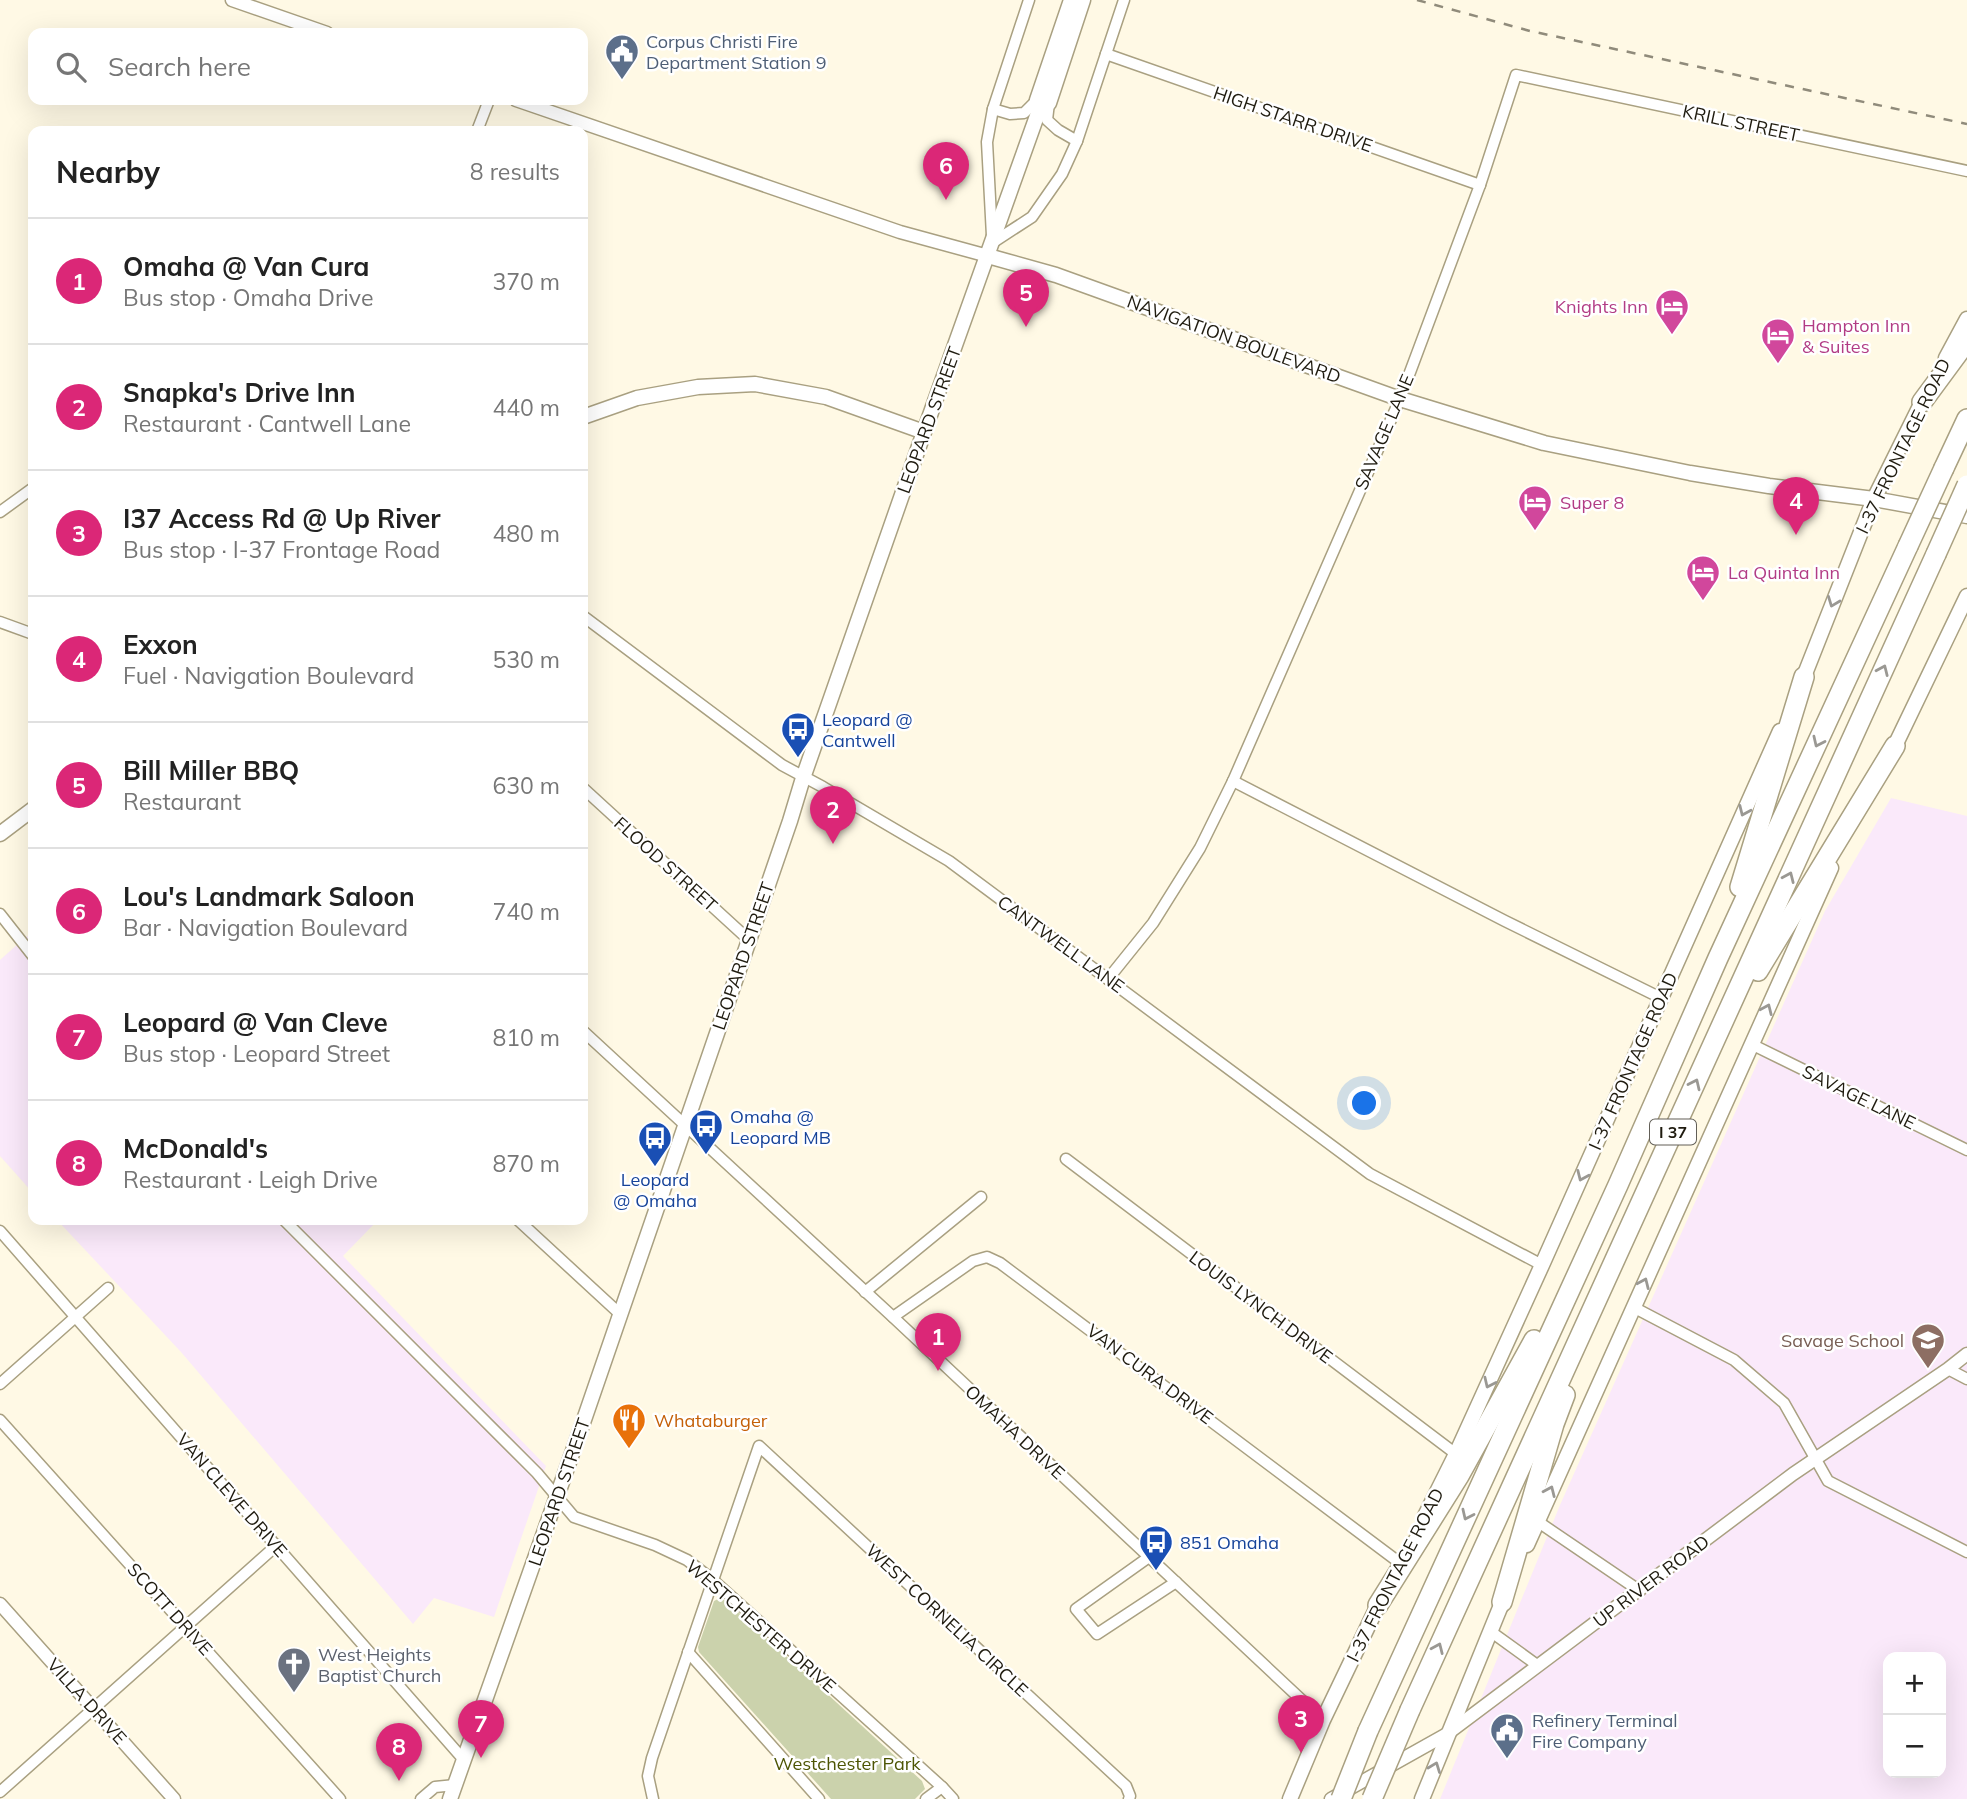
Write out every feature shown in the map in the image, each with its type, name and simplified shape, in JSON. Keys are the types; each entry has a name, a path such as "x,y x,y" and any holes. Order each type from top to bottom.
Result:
{"highway":[{"path":"1922,402 1967,341"},
{"name":"I 37","path":"1341,1799 1368,1731 1618,1185 1718,958 1967,419"},
{"name":"I 37","path":"1372,1799 1614,1259 1967,485"},
{"path":"1718,958 1804,677"},
{"path":"1713,1044 1895,746"},
{"path":"1378,1605 1459,1476 1618,1185"},
{"path":"1502,1602 1555,1424 1614,1259"}],"main road":[{"name":"LEOPARD STREET","path":"1041,105 1071,0"},
{"name":"LEOPARD STREET","path":"453,1792 924,432 1041,105 1083,0"},
{"name":"NAVIGATION BOULEVARD","path":"990,250 1400,399 1544,443 1678,471 1874,499 1967,516"},
{"name":"I-37 FRONTAGE ROAD","path":"1290,1799 1323,1720 1378,1605 1456,1454 1542,1265 1804,677 1874,499 1967,319"},
{"path":"588,415 637,398 698,387 755,384 826,397 924,432"},
{"path":"1422,1799 1537,1521 1824,882 1895,746 1967,596"},
{"path":"0,834 28,813"}],"street":[{"path":"232,0 313,28"},
{"path":"990,250 987,142 993,109 1029,0"},
{"path":"990,250 1032,217 1062,174 1077,141 1124,0"},
{"name":"HIGH STARR DRIVE","path":"1106,54 1480,185"},
{"name":"SAVAGE LANE","path":"1108,979 1153,923 1174,891 1200,848 1233,781 1400,399 1480,185 1516,75"},
{"name":"KRILL STREET","path":"1516,75 1967,172"},
{"path":"479,126 487,105"},
{"name":"NAVIGATION BOULEVARD","path":"531,105 900,232 990,250"},
{"path":"993,109 1010,114 1024,113 1041,105 1047,120 1077,141"},
{"path":"0,512 28,492"},
{"name":"CANTWELL LANE","path":"588,620 782,765 949,862 1370,1174 1542,1265"},
{"path":"0,622 28,632"},
{"path":"1233,781 1661,998"},
{"name":"FLOOD STREET","path":"588,793 749,940"},
{"path":"0,914 28,950"},
{"name":"OMAHA DRIVE","path":"588,1036 1323,1720"},
{"name":"SAVAGE LANE","path":"1751,1044 1967,1150"},
{"name":"LOUIS LYNCH DRIVE","path":"1066,1159 1456,1454"},
{"path":"865,1292 981,1198"},
{"name":"WESTCHESTER DRIVE","path":"289,1225 537,1473 574,1517 655,1545 687,1560 713,1580 953,1799"},
{"path":"523,1225 620,1314"},
{"name":"VAN CLEVE DRIVE","path":"0,1231 464,1760"},
{"name":"VAN CURA DRIVE","path":"893,1317 973,1261 987,1257 1000,1262 1400,1563"},
{"path":"0,1384 108,1288"},
{"path":"1633,1307 1734,1360 1784,1403 1828,1481 1967,1552"},
{"name":"UP RIVER ROAD","path":"1331,1799 1447,1734 1816,1458 1967,1354"},
{"path":"1948,1369 1967,1379"},
{"name":"SCOTT DRIVE","path":"0,1419 340,1799"},
{"name":"WEST CORNELIA CIRCLE","path":"713,1580 759,1446 1126,1786 1129,1798"},
{"path":"1537,1521 1640,1591"},
{"path":"0,1791 276,1545"},
{"path":"1149,1557 1076,1609 1097,1634 1176,1582"},
{"path":"653,1799 648,1776 652,1758 713,1580"},
{"name":"VILLA DRIVE","path":"0,1604 174,1799"},
{"path":"1490,1631 1538,1665"},
{"path":"688,1652 820,1799"},
{"path":"421,1799 435,1787 453,1792"},
{"path":"926,1799 942,1787"}],"shaded area":[{"path":"1891,798 1967,816 1967,1799 1440,1799 1560,1505 1825,911"},
{"path":"28,937 28,1187 0,1156 0,960"},
{"path":"62,1225 373,1225 343,1256 546,1466 494,1617 434,1598 413,1624 181,1352"}],"green space":[{"name":"Westchester Park","path":"720,1598 922,1781 925,1789 915,1799 831,1799 699,1652 698,1647 714,1601"}],"railway":[{"path":"1417,0 1530,31 1967,124"}],"place":[{"name":"Corpus Christi Fire Department Station 9","path":"622,81"},
{"name":"Lou's Landmark Saloon","path":"946,200"},
{"name":"Bill Miller BBQ","path":"1026,327"},
{"name":"Knights Inn","path":"1672,336"},
{"name":"Hampton Inn & Suites","path":"1778,365"},
{"name":"Super 8","path":"1535,532"},
{"name":"Exxon","path":"1796,535"},
{"name":"La Quinta Inn","path":"1703,602"},
{"name":"Leopard @ Cantwell","path":"798,759"},
{"name":"Snapka's Drive Inn","path":"833,844"},
{"name":"Omaha @ Leopard MB","path":"706,1156"},
{"name":"Leopard @ Omaha","path":"655,1168"},
{"name":"Savage School","path":"1928,1370"},
{"name":"Omaha @ Van Cura","path":"938,1371"},
{"name":"Whataburger","path":"629,1450"},
{"name":"851 Omaha","path":"1156,1572"},
{"name":"West Heights Baptist Church","path":"294,1694"},
{"name":"I37 Access Rd @ Up River","path":"1301,1753"},
{"name":"Leopard @ Van Cleve","path":"481,1758"},
{"name":"Refinery Terminal Fire Company","path":"1507,1760"},
{"name":"McDonald's","path":"399,1781"}]}
